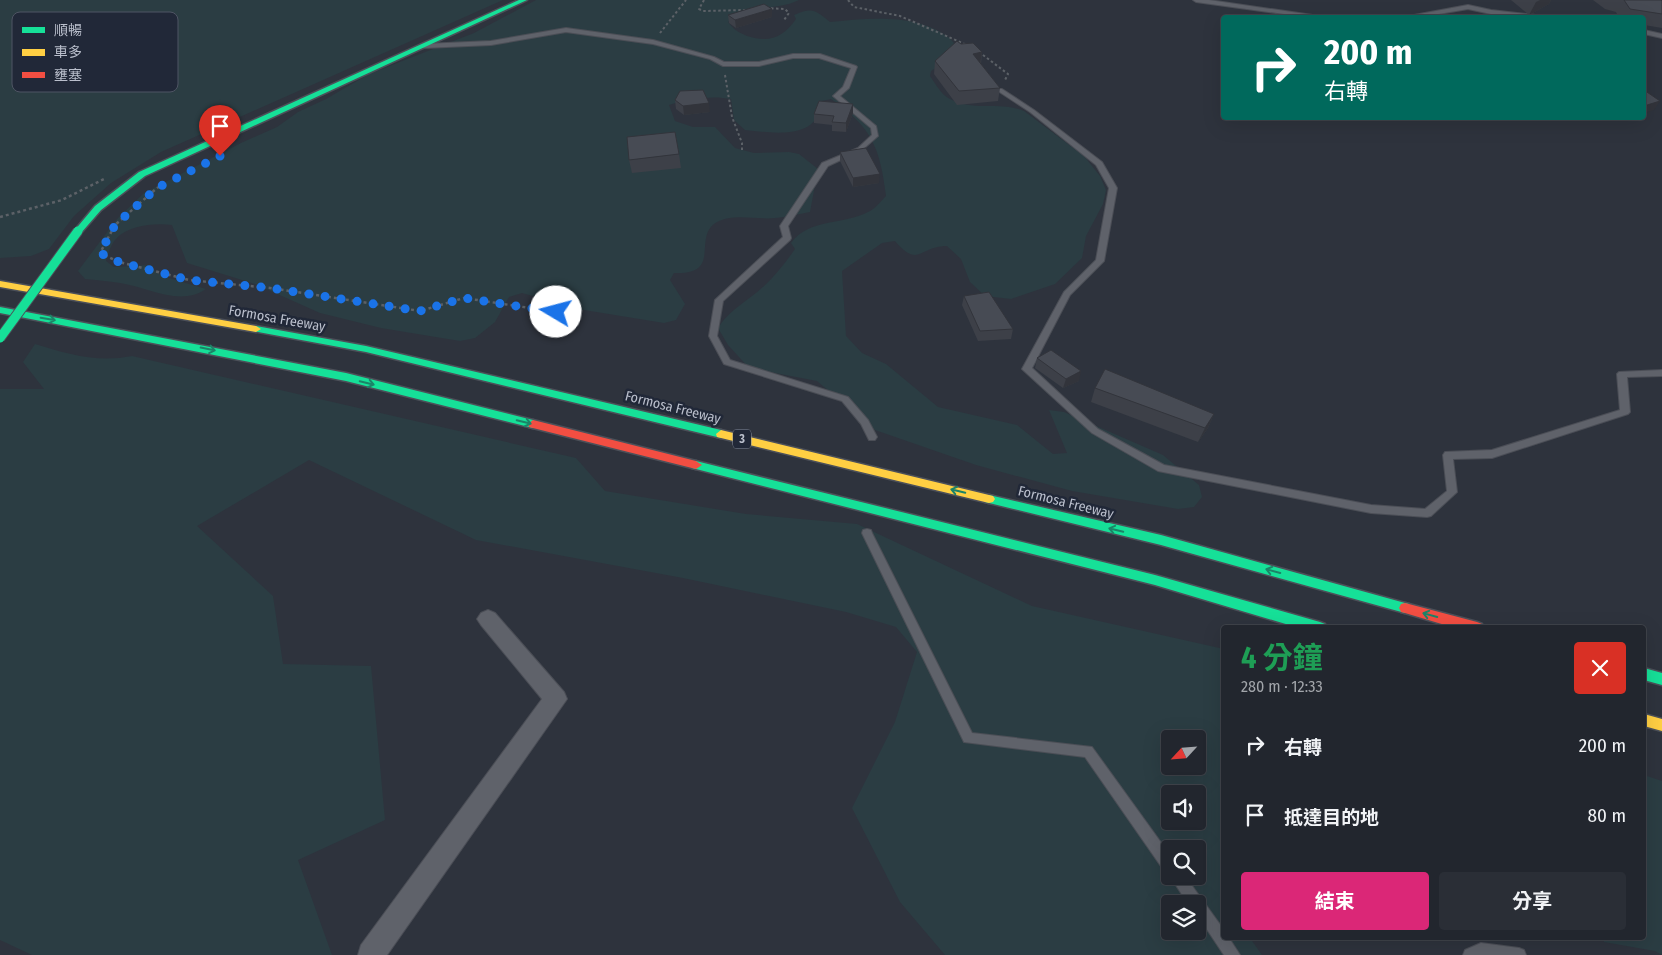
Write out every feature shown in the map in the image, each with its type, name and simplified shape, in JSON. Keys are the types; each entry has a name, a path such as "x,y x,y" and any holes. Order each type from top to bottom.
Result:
{"main road":[{"path":"0,338 78,230 98,208 142,174 524,0"},
{"name":"Formosa Freeway","path":"0,284 366,349 1161,540 1466,625"},
{"path":"0,310 346,377 1145,578 1310,625"},
{"path":"1646,675 1662,679"},
{"path":"1646,721 1662,726"}],"street":[{"path":"371,955 556,699 488,619"}],"lane":[{"path":"1196,0 1231,3 1310,15"},
{"path":"1419,15 1468,7 1491,12 1526,15"},
{"path":"421,46 491,43 566,30 652,42 712,58 723,64 760,64 793,56 820,56 854,67 846,88 836,96 874,127 874,136 860,149 824,165 784,226 787,238 719,300 713,336 727,362 845,399 865,422 872,437"},
{"path":"1646,32 1662,36"},
{"path":"1000,90 1032,111 1099,164 1113,188 1100,261 1067,294 1027,369 1095,431 1162,468 1371,510 1427,513 1452,492 1448,455 1492,454 1625,412 1622,374 1662,373"},
{"path":"867,533 968,738 1088,751 1161,853"},
{"path":"1206,917 1221,938"},
{"path":"1222,940 1233,955"},
{"path":"1470,955 1481,950 1518,955"}],"path":[{"path":"652,42 686,0"},
{"path":"704,0 699,9 703,11 748,10"},
{"path":"848,0 854,7 900,16 967,45"},
{"path":"765,8 785,9 789,13 784,20"},
{"path":"975,50 992,60 1008,74 1000,90"},
{"path":"723,64 732,116 742,143 742,151"},
{"path":"174,180 157,188 115,225 100,253 119,262 189,280 270,288 420,311 464,298 556,312"}],"shaded area":[{"path":"0,0 503,0 161,152 111,183 74,216 49,249 31,256 0,258"},
{"path":"536,0 799,0 781,6 754,9 728,22 736,31 747,36 769,39 786,31 796,19 794,15 806,11 814,11 830,22 860,19 891,19 921,24 935,29 948,37 960,52 931,71 930,76 942,93 953,101 963,104 1014,108 1024,111 1084,156 1100,176 1106,190 1103,204 1086,236 1082,258 1055,284 1011,299 985,296 970,282 961,259 947,246 930,249 915,255 909,254 895,241 882,243 842,271 846,336 862,353 886,364 938,407 1017,425 1053,454 1067,453 1049,410 1064,412 1163,455 1199,485 1202,497 1194,507 1178,509 1072,491 976,465 875,430 817,381 749,368 728,345 718,328 735,309 762,288 777,273 795,249 791,243 798,235 807,229 859,216 875,207 886,196 881,165 872,140 856,119 831,99 822,101 818,115 804,129 784,132 745,130 734,120 731,99 716,97 700,98 669,105 675,121 693,127 715,127 735,148 754,153 789,152 799,154 818,169 810,212 775,218 738,217 724,219 717,222 710,229 706,237 703,262 698,268 689,272 674,273 670,280 685,304 676,320 664,323 578,309 522,293 509,297 495,322 475,338 460,341 381,328 320,313 255,284 187,263 172,225 142,226 121,234 114,241 106,261 114,267 148,265 162,276 206,289 196,294 175,296 131,285 85,279 78,271 117,219 144,193 241,143 277,127 298,112 326,99 369,74 474,33"},
{"path":"35,344 71,354 95,358 132,356 576,458 605,491 746,514 857,524 1032,606 1221,648 1221,940 1251,940 1262,955 945,955 900,902 852,808 895,722 917,652 896,627 846,612 683,578 476,540 309,460 197,526 273,596 283,664 371,666 385,820 298,860 332,955 32,955 0,940 0,389 44,389 23,362"},
{"path":"1646,776 1662,781 1662,955 1655,951 1604,942 1604,940 1646,940"}],"building":[{"path":"1624,0 1661,0 1662,14 1630,9"},
{"path":"764,4 772,9 735,20 728,15"},
{"path":"957,41 961,44 973,43 982,52 973,54 1000,88 959,91 935,61"},
{"path":"703,90 709,103 683,106 675,100 680,91"},
{"path":"1646,91 1660,101 1646,105"},
{"path":"819,101 853,104 846,123 832,122 834,116 814,114"},
{"path":"675,132 679,154 629,160 627,137"},
{"path":"866,148 880,174 853,178 840,152"},
{"path":"989,292 1013,329 980,331 964,296"},
{"path":"1051,350 1081,371 1066,379 1037,358"},
{"path":"1105,369 1214,414 1205,428 1095,388"}],"traffic: fast":[{"path":"78,231 98,208 142,174 524,0"},
{"path":"0,338 78,231"},
{"path":"0,310 346,377 533,424"},
{"path":"256,329 366,349 721,434"},
{"path":"696,465 1155,580 1310,625"},
{"path":"989,499 1161,540 1405,608"},
{"path":"1646,675 1662,679"}],"traffic: slow":[{"path":"0,284 256,329"},
{"path":"721,434 989,499"},
{"path":"1646,721 1662,725"}],"traffic: jam":[{"path":"533,424 696,465"},
{"path":"1405,608 1466,625"}],"route":[{"path":"220,156 157,188 115,225 100,253 119,262 189,280 270,288 420,311 464,298 556,312"}]}
